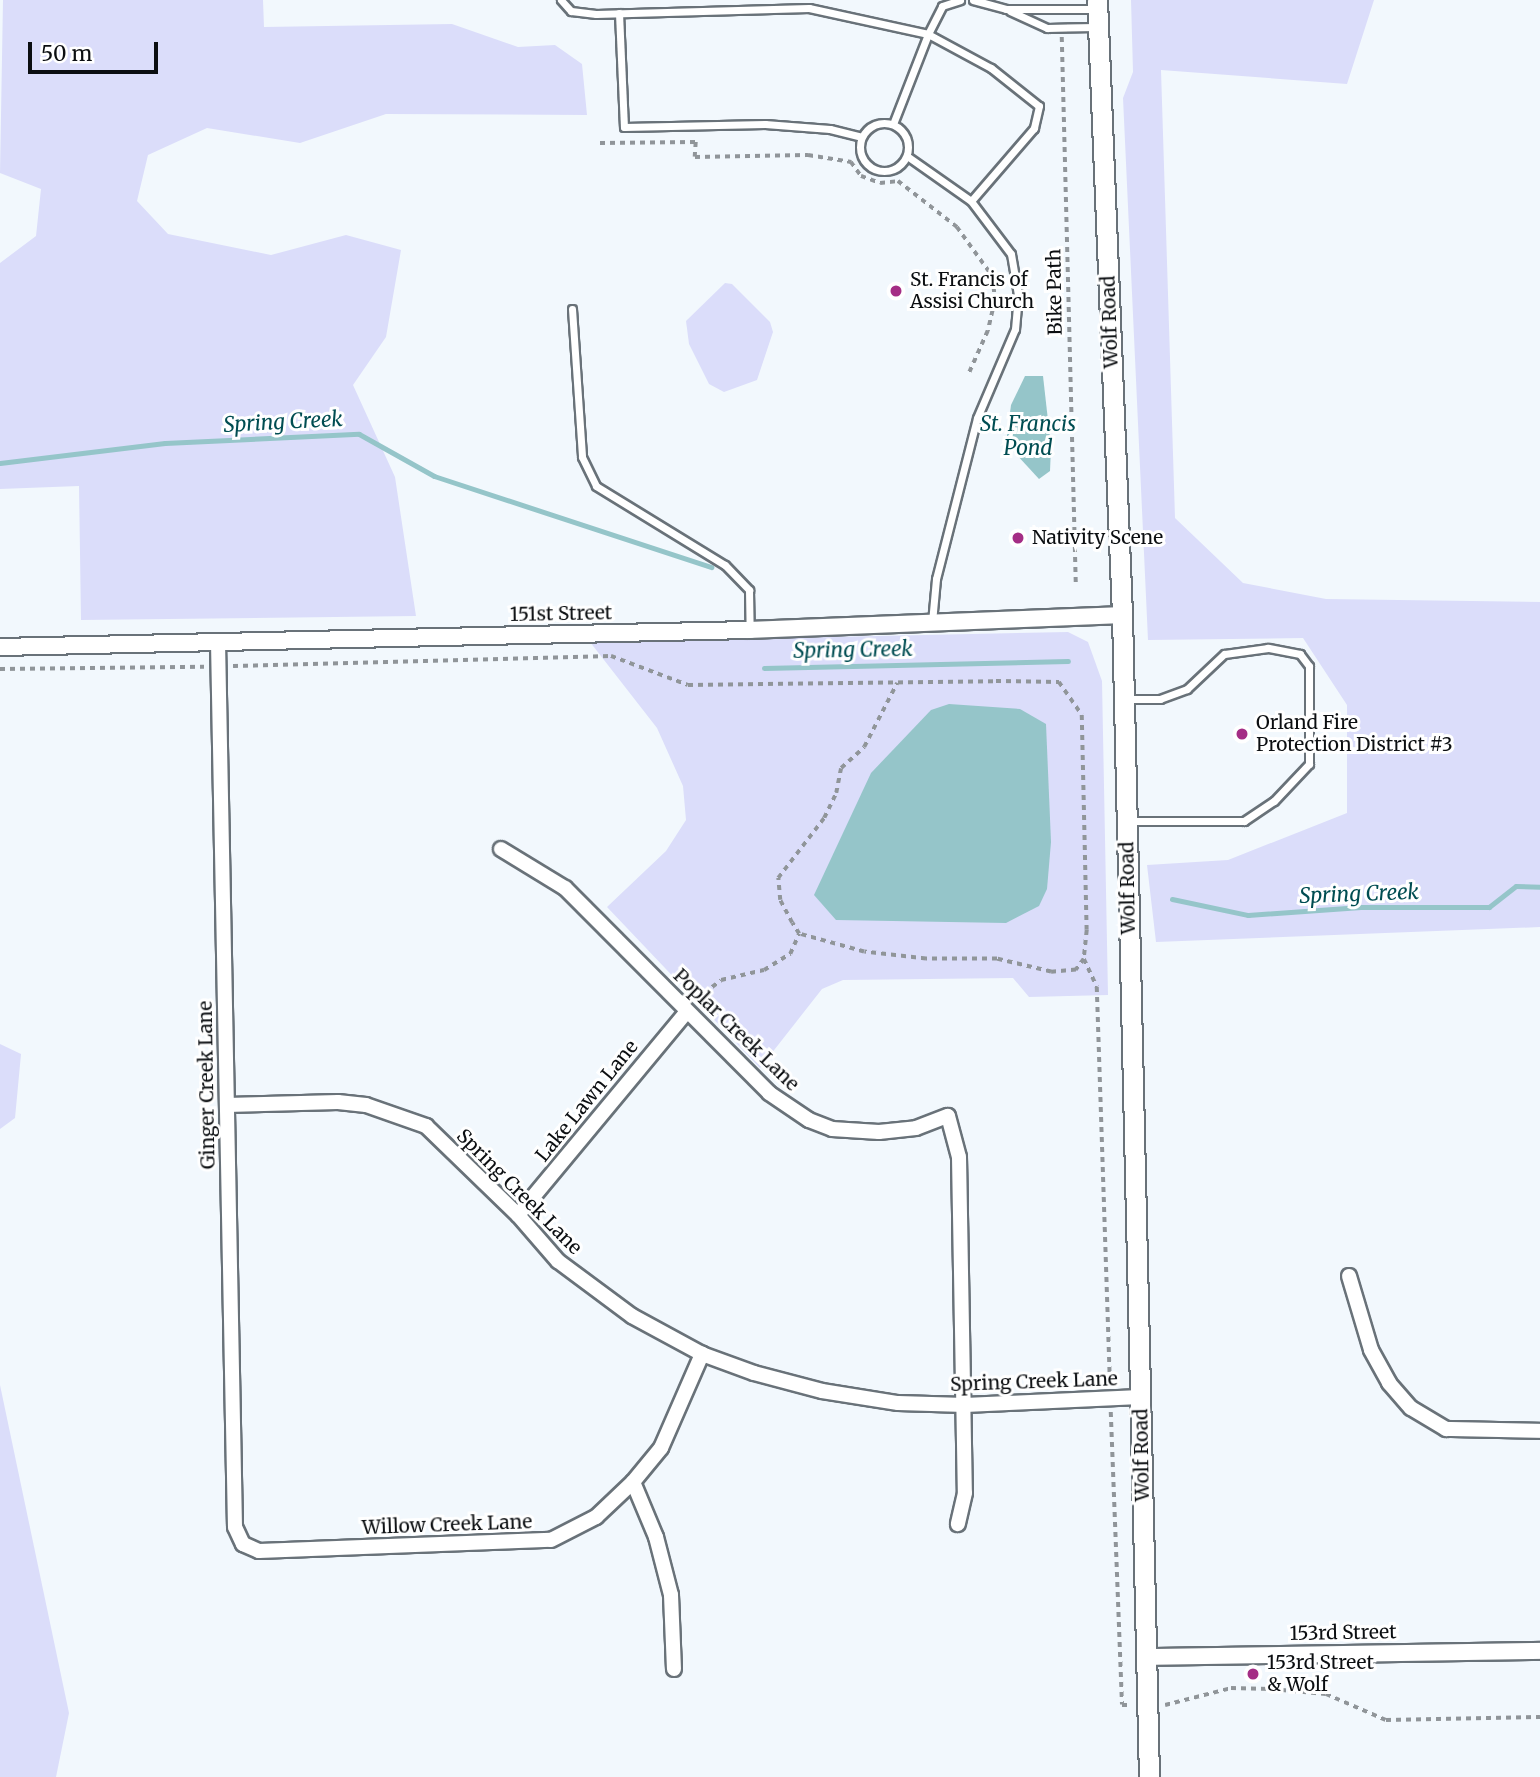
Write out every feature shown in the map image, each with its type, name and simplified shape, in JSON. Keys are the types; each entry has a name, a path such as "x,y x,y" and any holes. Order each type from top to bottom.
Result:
{"main road":[{"name":"Wolf Road","path":"1097,12 1122,615 1149,1777"}],"street":[{"name":"151st Street","path":"0,647 750,630 1122,615"},
{"name":"Ginger Creek Lane","path":"218,642 235,1527"},
{"name":"Poplar Creek Lane","path":"501,849 565,888 769,1093 808,1120 832,1129 879,1132 916,1128 948,1116 959,1157 965,1405"},
{"name":"Lake Lawn Lane","path":"518,1215 685,1011"},
{"name":"Spring Creek Lane","path":"227,1105 338,1102 366,1105 426,1126 518,1215 558,1261 632,1316 702,1354 822,1391 898,1403 965,1405 1140,1397"},
{"path":"1349,1276 1371,1350 1390,1383 1411,1408 1446,1429 1540,1431"},
{"name":"Willow Creek Lane","path":"235,1527 243,1544 259,1551 551,1540 596,1517 633,1482 661,1447 702,1354"},
{"path":"958,1524 965,1493 965,1405"},
{"path":"633,1482 656,1537 671,1595 674,1669"},
{"name":"153rd Street","path":"1147,1657 1540,1651"}],"lane":[{"path":"561,0 571,11 596,14 809,8 928,34 991,68 1039,106 1034,128 971,201"},
{"path":"893,124 928,34 942,6 960,0"},
{"path":"974,0 1006,9 1047,28 1062,28 1097,12"},
{"path":"1006,9 1097,12"},
{"path":"619,13 624,127 765,124 830,129 861,137"},
{"path":"907,156 890,171 874,169 863,160 861,137 870,126 893,124 905,134 907,156 971,201 1012,254 1018,295 1015,329 977,418 936,579 932,623"},
{"path":"572,309 582,457 596,486 725,565 749,590 750,630"},
{"path":"1123,699 1160,699 1187,689 1224,654 1268,648 1300,654 1309,666 1309,764 1274,801 1244,821 1126,821"}],"path":[{"name":"Bike Path","path":"1062,28 1076,583"},
{"path":"600,143 696,142 695,157 808,155 851,162 861,176 880,183 898,181 957,227 993,277 995,301 988,331 968,376"},
{"path":"0,669 611,656 688,685 1059,682 1080,707 1084,959 1097,987 1122,1705"},
{"path":"897,683 864,747 841,768 836,793 824,818 778,878 780,900 799,934 864,952 926,959 997,959 1051,972 1076,970 1084,959"},
{"path":"685,1011 721,980 764,970 790,954 799,934"},
{"path":"1177,1705 1183,1699 1231,1688 1271,1689 1326,1694 1386,1720 1540,1717"}],"shaded area":[{"path":"3,0 263,0 264,27 452,24 518,47 555,45 582,64 587,115 386,114 300,143 207,128 148,155 137,201 168,234 271,255 346,235 401,250 386,337 353,385 395,477 416,616 81,620 79,486 0,489 0,263 36,236 41,189 0,173"},
{"path":"1131,0 1374,0 1347,84 1161,70 1175,518 1243,583 1326,599 1540,602 1540,927 1156,942 1147,865 1228,860 1347,813 1347,705 1303,638 1148,640 1123,98 1133,72"},
{"path":"725,283 732,284 770,322 773,332 757,380 724,392 709,384 689,344 686,321"},
{"path":"1068,632 1088,642 1102,681 1108,995 1029,997 1013,978 843,980 822,989 760,1068 607,907 666,851 686,820 683,786 657,728 590,642"},
{"path":"0,1044 21,1054 15,1118 0,1129"},
{"path":"0,1385 69,1713 56,1777 0,1777"}],"water":[{"name":"St. Francis Pond","path":"1025,376 1043,376 1051,447 1050,471 1039,479 1006,443 1011,405"},
{"path":"949,704 1020,709 1046,724 1051,842 1047,889 1039,906 1006,923 836,920 814,895 871,773 931,710"}],"waterway":[{"name":"Spring Creek","path":"0,463 165,443 359,434 434,476 711,567"},
{"name":"Spring Creek","path":"764,668 1068,661"},
{"name":"Spring Creek","path":"1172,899 1248,915 1361,907 1489,907 1516,886 1540,887"}],"place":[{"name":"St. Francis of Assisi Church","path":"896,291"},
{"name":"Nativity Scene","path":"1018,538"},
{"name":"Orland Fire Protection District #3","path":"1242,734"},
{"name":"153rd Street & Wolf","path":"1253,1674"}]}
